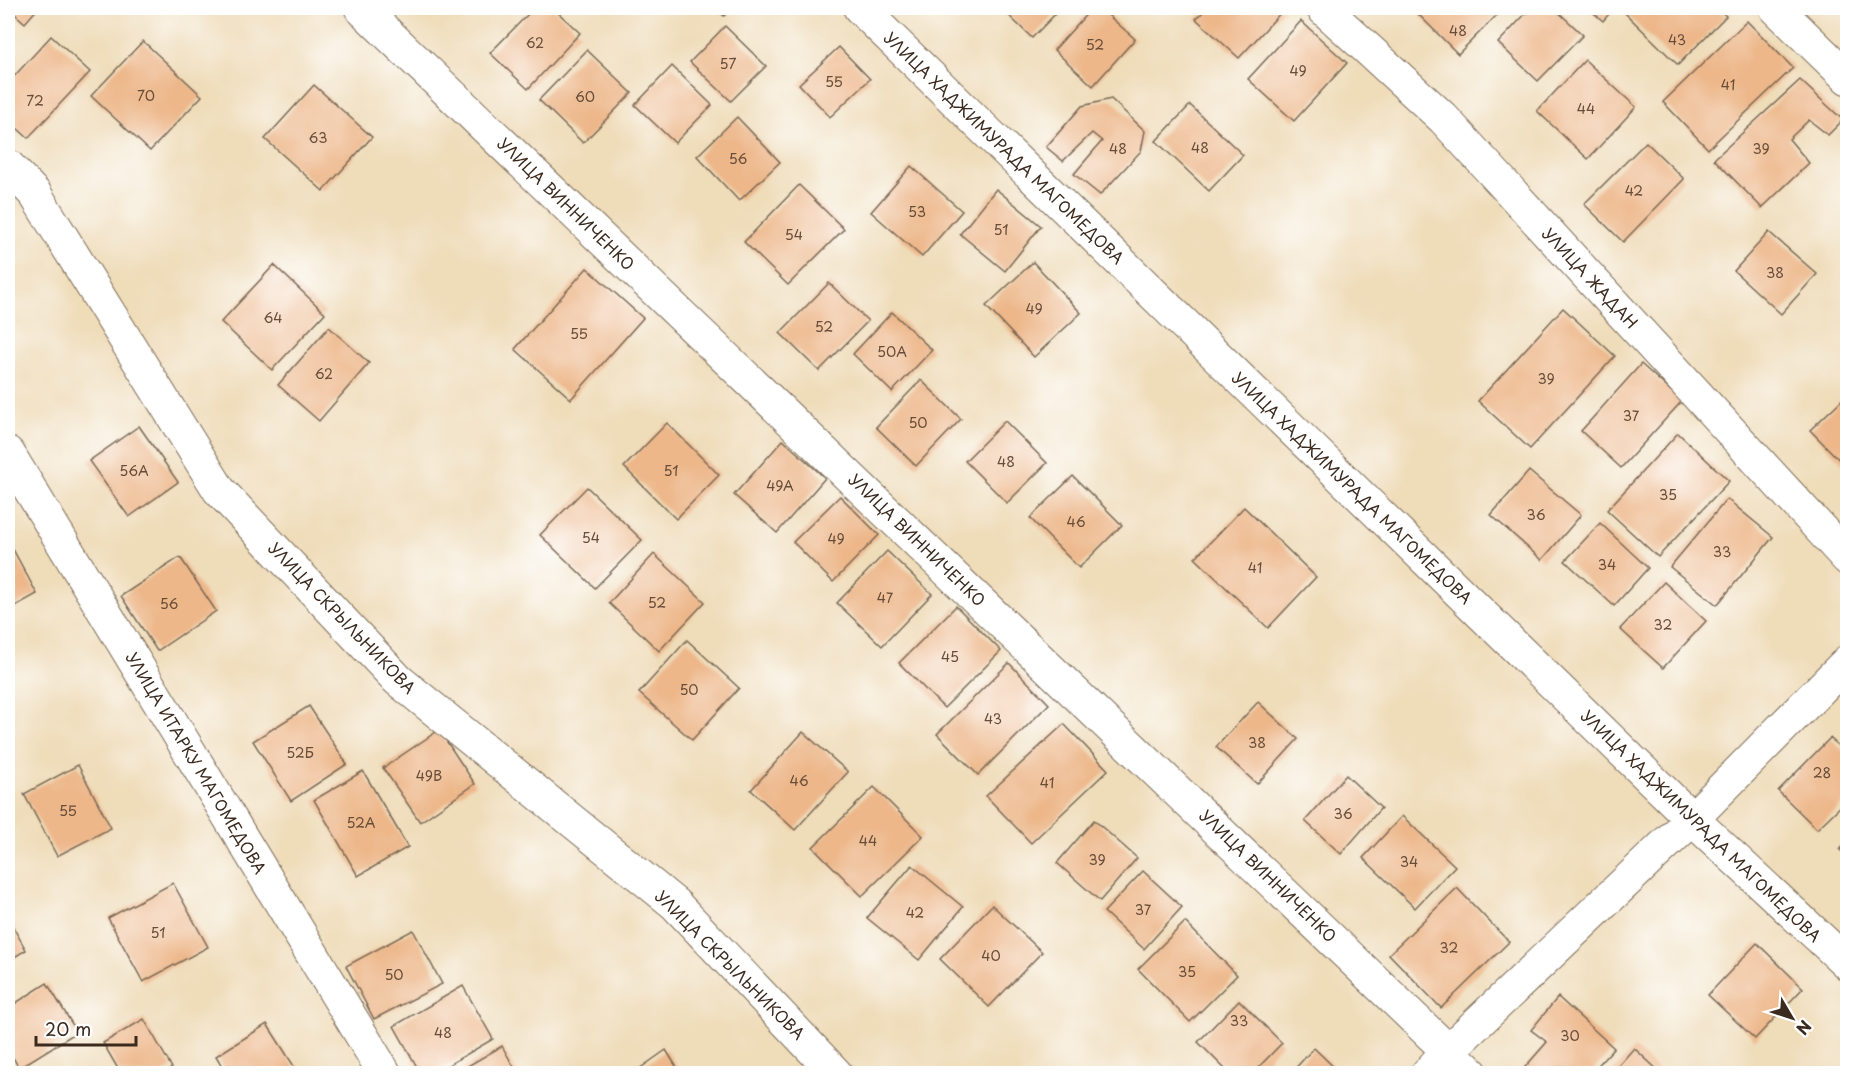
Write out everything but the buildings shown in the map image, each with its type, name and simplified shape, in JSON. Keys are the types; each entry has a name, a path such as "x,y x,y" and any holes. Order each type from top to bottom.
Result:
{"street":[{"name":"УЛИЦА ВИННИЧЕНКО","path":"361,8 1472,1074"},
{"name":"УЛИЦА ХАДЖИМУРАДА МАГОМЕДОВА","path":"860,8 1692,819 1848,964"},
{"name":"УЛИЦА ЖАДАН","path":"1323,8 1443,118 1848,559"},
{"path":"1776,8 1848,78"},
{"name":"УЛИЦА СКРЫЛЬНИКОВА","path":"8,165 35,194 219,490 398,680 675,904 836,1074"},
{"name":"УЛИЦА ИТАРКУ МАГОМЕДОВА","path":"8,453 385,1074"},
{"path":"1426,1074 1692,819 1848,661"}]}
